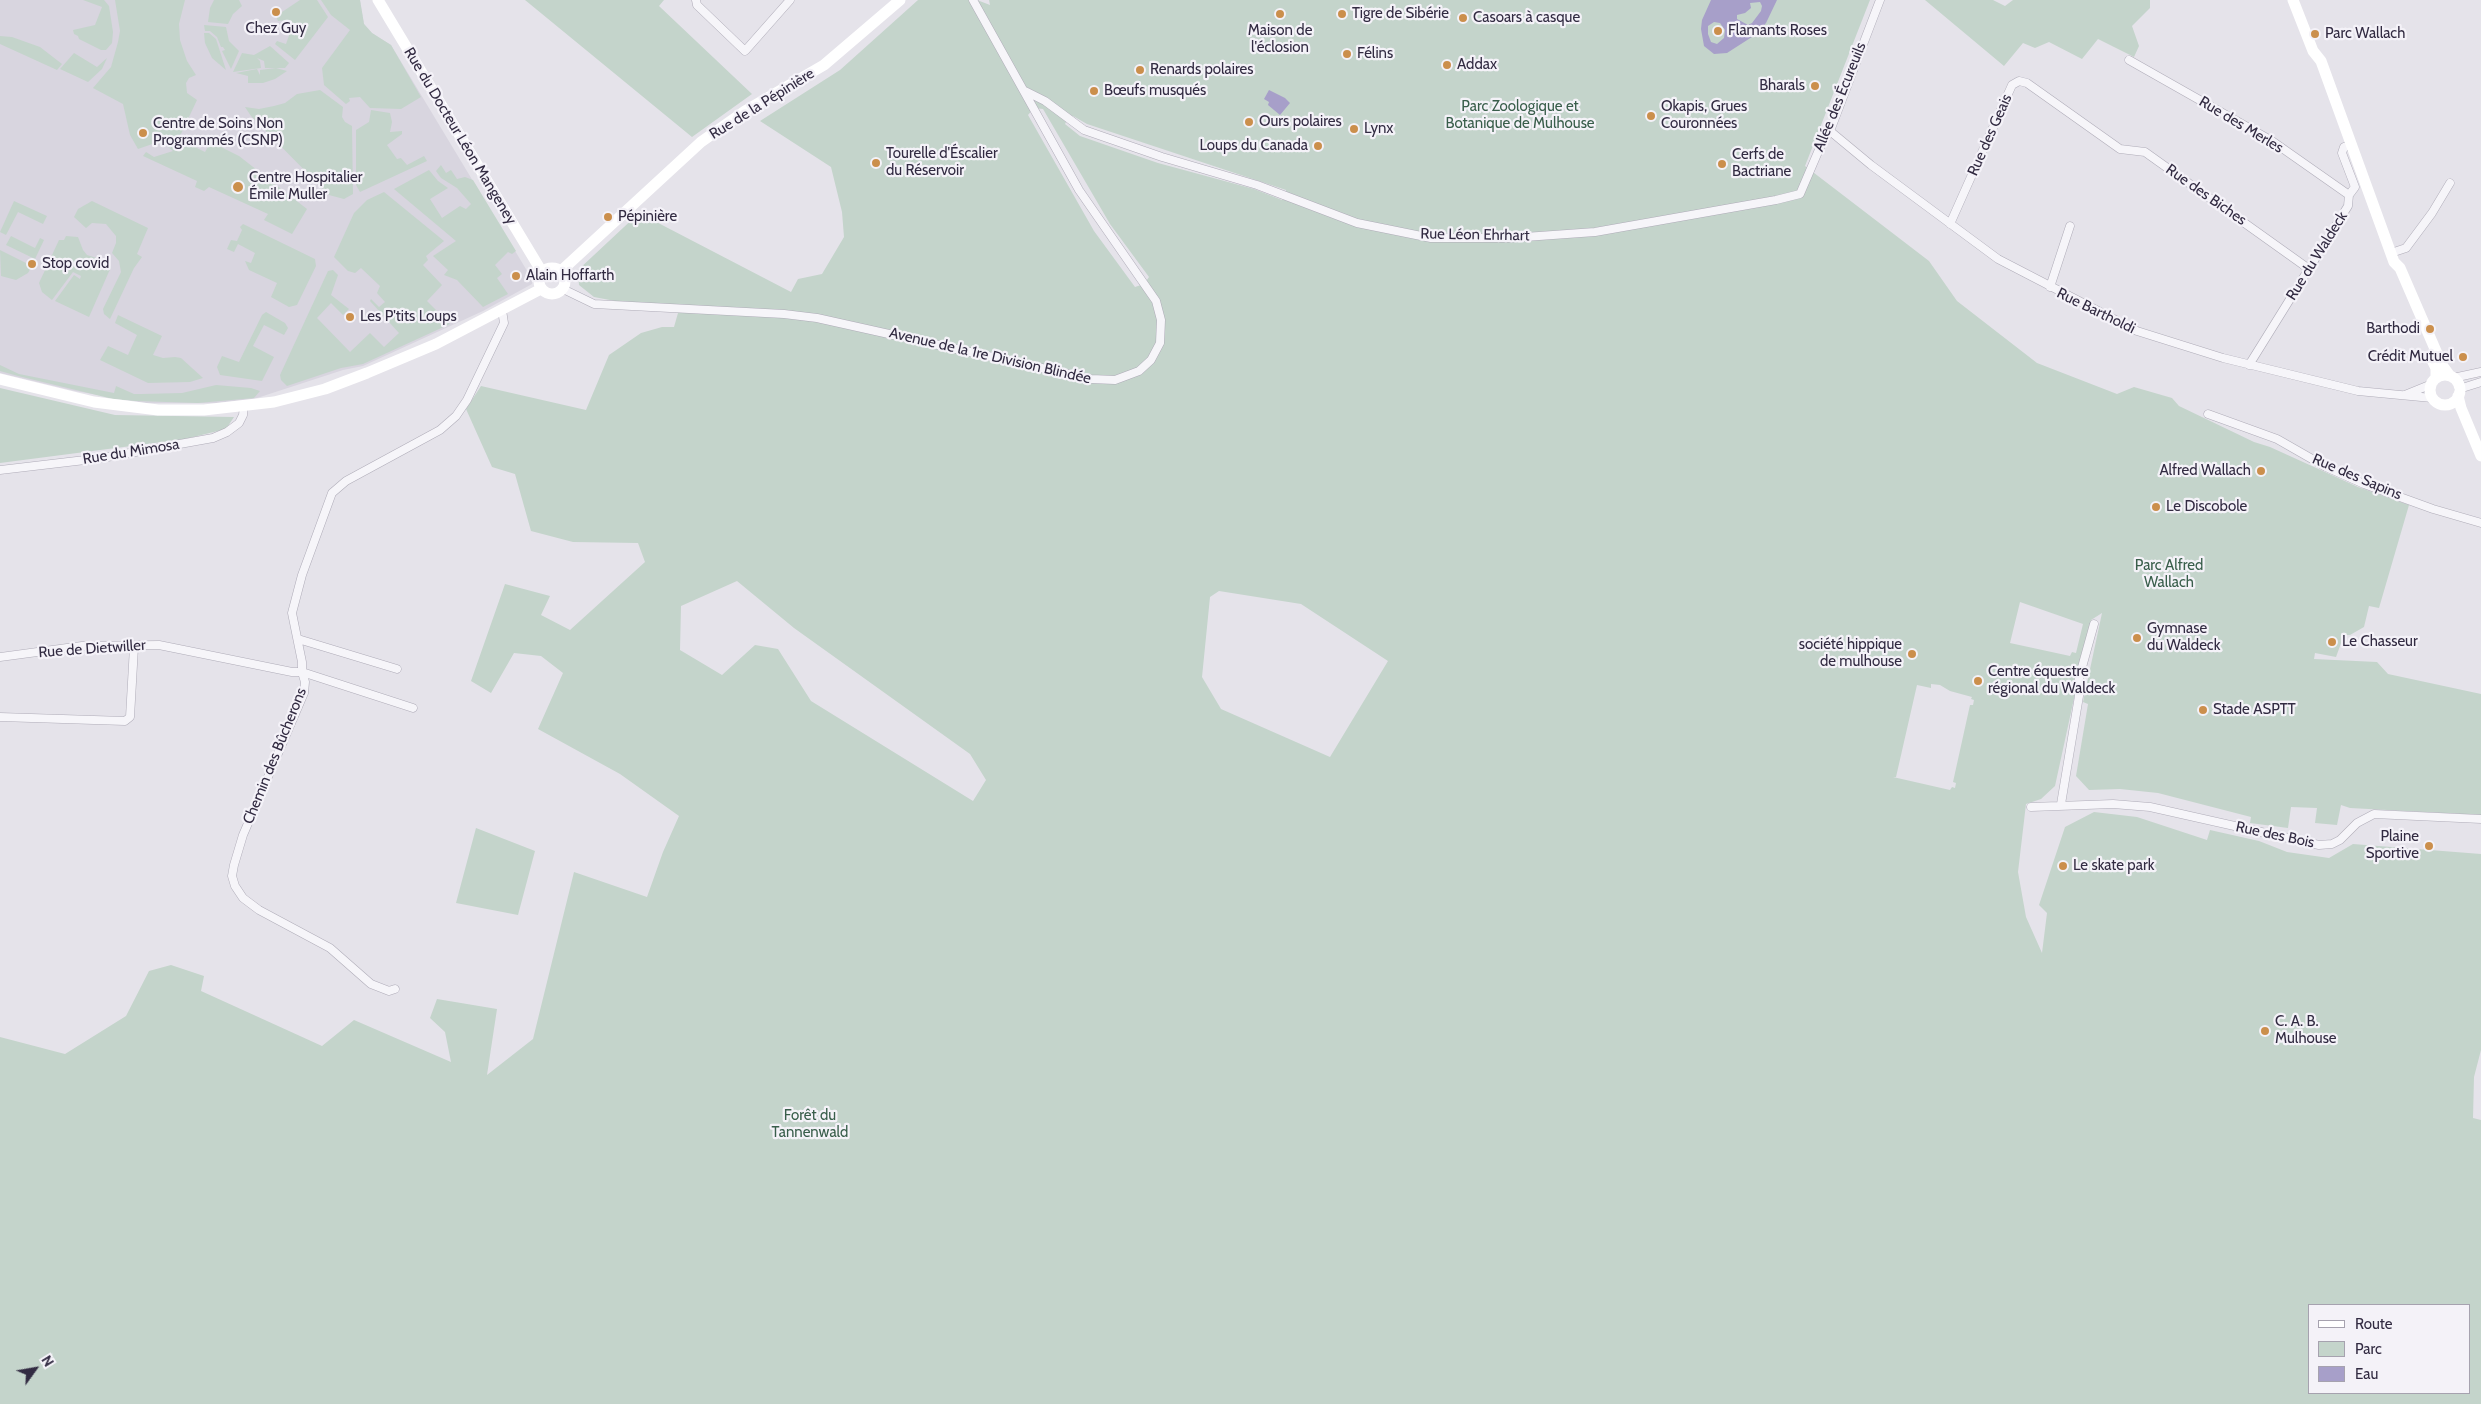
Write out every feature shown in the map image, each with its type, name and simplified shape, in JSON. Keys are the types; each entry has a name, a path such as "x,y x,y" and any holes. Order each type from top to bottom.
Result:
{"main road":[{"name":"Rue du Docteur Léon Mangeney","path":"378,0 542,272"},
{"name":"Rue de la Pépinière","path":"561,271 701,142 745,112 824,66 900,0"},
{"path":"2293,0 2313,51 2321,61 2346,127 2350,145 2392,258 2393,271 2433,361 2434,381 2430,390 2432,398 2439,403 2447,404 2475,444"},
{"path":"2392,258 2400,268 2442,365 2452,377 2459,392 2475,444 2481,456"},
{"path":"549,268 561,271 566,278 563,289 559,293 551,295 541,289 539,280 542,272 549,268"},
{"path":"0,379 79,398 130,407 187,410 244,406 281,400 347,381 436,344 541,289"},
{"path":"2434,381 2442,375 2452,377"},
{"path":"2447,404 2459,392"}],"street":[{"path":"696,3 745,51 790,0"},
{"name":"Avenue de la 1re Division Blindée","path":"563,289 594,304 784,314 817,318 1091,380 1115,380 1139,370 1151,360 1160,343 1162,330 1156,301 1079,190 973,0"},
{"name":"Allée des Écureuils","path":"1800,194 1820,145 1830,132 1880,0"},
{"name":"Rue des Merles","path":"2129,60 2272,141 2349,195"},
{"name":"Rue des Geais","path":"1950,224 2012,85 2019,81 2027,83 2098,134"},
{"name":"Rue Léon Ehrhart","path":"1025,91 1045,101 1084,130 1162,157 1257,185 1357,223 1431,238 1511,238 1596,232 1800,194"},
{"name":"Rue Bartholdi","path":"1830,132 1998,259 2050,288 2137,331 2169,343 2249,365 2358,391 2432,398"},
{"name":"Rue des Biches","path":"2098,134 2120,149 2145,152 2309,269"},
{"name":"Rue du Waldeck","path":"2249,365 2348,206 2349,195 2355,186 2342,153 2344,147 2350,145"},
{"path":"2392,258 2406,248 2432,214 2450,183"},
{"path":"2050,288 2070,226"},
{"name":"Chemin des Bûcherons","path":"395,989 389,991 371,984 330,948 259,910 243,898 235,886 232,876 243,834 304,694 306,682 302,672 302,662 292,613 296,595 332,493 346,480 440,430 456,416 474,386 504,323 502,310"},
{"path":"2452,377 2481,372"},
{"name":"Rue Bartholdi","path":"2405,395 2434,381"},
{"path":"2459,392 2481,382"},
{"name":"Rue du Mimosa","path":"0,470 102,458 213,438 227,432 238,423 243,415 244,406"},
{"name":"Rue des Sapins","path":"2208,414 2278,439 2326,467 2364,484 2433,509 2481,523"},
{"path":"2061,804 2079,696 2079,678 2094,624"},
{"path":"298,639 397,670"},
{"name":"Rue de Dietwiller","path":"0,657 82,646 121,645 134,647 148,644 159,645 292,672 302,672 413,708"},
{"path":"0,717 125,721 130,716 134,647"},
{"name":"Rue des Bois","path":"2031,807 2061,804 2113,804 2150,807 2318,845 2332,844 2340,840 2357,823 2374,814 2481,819"}],"shaded area":[{"name":"Centre Hospitalier Émile Muller","path":"0,0 360,0 364,24 372,33 391,45 532,279 532,284 483,311 363,366 343,370 254,399 216,403 145,403 75,391 0,373"}],"green space":[{"path":"83,0 104,0 109,6 113,32 112,43 106,50 101,50 79,39 74,34 73,30 95,25 102,7"},
{"path":"115,0 185,0 179,24 180,40 187,61 196,75 189,78 186,83 187,93 197,100 181,134 138,149 130,135 123,104 93,88 111,67 118,42 120,31"},
{"path":"214,0 239,0 242,6 233,14 228,24 208,22 210,8"},
{"path":"300,0 317,0 328,17 295,60 275,44 277,41 286,44 292,27 289,20 278,21 276,16"},
{"path":"321,0 360,0 364,24 372,33 391,45 421,97 401,109 370,108 360,97 349,98 350,101 346,104 324,85 322,68 350,30 331,15"},
{"path":"525,0 664,0 659,6 752,94 692,137"},
{"name":"Forêt du Tannenwald","path":"918,0 977,0 990,5 989,0 1870,0 1805,166 1929,261 1957,301 2037,363 2117,394 2134,387 2172,398 2179,406 2254,442 2270,447 2358,487 2409,505 2379,608 2369,606 2364,627 2350,635 2344,635 2336,657 2315,653 2314,659 2377,662 2388,674 2481,694 2481,815 2350,808 2341,805 2337,825 2315,823 2317,808 2291,807 2288,828 2250,823 2251,817 2158,793 2120,789 2089,790 2076,776 2088,704 2083,702 2102,613 2091,620 2055,786 2041,799 2026,804 2018,872 2026,917 2042,953 2047,913 2039,905 2065,827 2094,812 2137,817 2207,840 2210,830 2259,841 2287,852 2329,858 2353,844 2481,854 2481,1050 2474,1077 2473,1118 2481,1120 2481,1404 0,1404 0,1037 65,1054 126,1016 149,971 171,965 204,976 201,991 322,1046 354,1020 451,1062 445,1032 430,1018 437,999 497,1009 487,1075 533,1039 574,872 647,897 663,852 679,816 620,774 538,729 563,673 541,656 514,653 491,693 471,681 505,584 550,596 541,615 570,630 645,562 638,543 573,542 531,531 515,474 492,467 466,409 481,386 586,410 609,355 641,333 662,327 674,327 678,313 594,297 579,285 578,270 639,213 791,292 798,279 822,274 844,237 842,212 831,167 760,121 840,70","holes":["1034,108 1043,109 1110,224 1149,277 1144,284 1135,287 1094,231 1028,115","1073,116 1087,124 1286,190 1286,196 1282,200 1254,189 1158,163 1080,136 1065,124 1068,118","737,581 794,628 970,754 986,780 973,801 811,701 778,649 755,645 722,675 680,650 681,606","1219,591 1301,604 1388,661 1330,757 1221,709 1202,677 1210,597","2020,602 2083,624 2076,653 2072,652 2070,656 2010,643","1931,684 1940,685 1950,691 1972,697 1971,699 1974,700 1973,705 1970,705 1953,782 1956,783 1955,788 1952,787 1950,790 1893,777 1896,777 1917,685 1931,688"]},
{"path":"1925,0 1993,0 2005,6 2013,0 2150,0 2150,8 2132,26 2139,46 2134,57 2098,39 2082,59 2049,42 2035,48 2023,43 2004,66"},
{"path":"204,25 226,27 229,41 239,51 231,69 222,51 225,50 221,47 217,37 210,31 205,31"},
{"path":"204,33 209,33 216,39 226,70 212,58 205,43"},
{"path":"0,36 12,37 40,47 62,64 57,70 0,44"},
{"path":"270,46 289,63 285,68 265,68 264,61 257,58 260,61 261,68 233,72 242,53 254,55"},
{"path":"74,53 97,67 107,58 102,69 88,82 60,69"},
{"path":"276,68 287,71 275,79 263,83 248,83 248,76 236,73 257,69 260,75 260,70"},
{"path":"320,90 343,107 342,117 345,122 352,126 353,194 344,199 329,195 251,116 245,107 259,109 274,106 285,103 297,94"},
{"path":"371,110 390,113 392,122 390,132 402,131 402,134 387,145 397,159 401,158 407,165 424,156 427,161 360,192 356,185 356,130 369,122"},
{"path":"186,135 189,136 187,143 205,152 211,142 239,156 307,209 292,234 264,220 268,214 209,187 204,191 195,187 197,181 143,156 146,152 154,157 173,151 166,145 184,139"},
{"path":"441,165 446,173 451,170 457,179 465,177 473,180 516,251 512,254 508,252 495,265 502,274 497,278 508,294 483,307 457,280 444,275 448,270 433,256 456,241 394,189 429,170 438,181 448,188 430,199 442,218 460,206 466,209 471,204 457,188 441,178 436,171"},
{"path":"384,192 444,241 426,256 428,260 423,265 442,285 427,301 450,324 363,364 341,368 287,386 281,380 280,375 328,271 333,270 338,275 331,295 349,309 343,315 331,303 317,318 350,352 370,333 384,347 399,333 370,301 371,299 379,307 385,302 377,293 380,286 361,268 355,273 348,271 334,257 354,213 367,200"},
{"path":"14,201 47,216 43,224 18,212 6,235 0,232"},
{"path":"92,201 148,228 137,254 142,257 134,268 110,319 104,314 103,309 121,272 119,261 112,253 116,243 116,236 106,224 92,223 86,228 74,217 78,209"},
{"path":"243,224 315,259 316,266 297,305 289,307 271,297 277,283 249,270 245,261 251,263 255,253 238,244 234,252 227,249 231,240 237,241 242,230 240,227"},
{"path":"11,236 35,248 40,238 44,240 35,259 6,245"},
{"path":"66,236 78,237 87,255 103,260 111,267 89,317 55,301 74,275 80,279 81,276 73,272 52,300 42,292 39,283 59,240 64,240"},
{"path":"0,250 32,266 28,273 16,280 1,276"},
{"path":"266,312 285,323 288,328 284,335 264,325 253,346 274,357 262,381 220,375 217,367 222,356 239,362 262,315"},
{"path":"118,315 162,336 153,355 163,358 181,358 203,378 190,382 148,383 100,360 108,346 128,355 137,335 115,323"},
{"path":"0,365 19,374 114,393 116,386 134,394 182,393 216,385 251,388 260,391 254,398 198,403 113,399 0,371"},
{"path":"0,388 115,415 234,417 226,429 185,439 0,463"},
{"path":"476,828 535,851 518,915 456,903"}],"water":[{"path":"1711,0 1777,0 1766,23 1755,35 1727,53 1714,54 1704,46 1701,29 1702,20","holes":["1760,2 1762,6 1761,11 1752,23 1748,25 1737,19 1737,15 1745,13 1751,8 1750,3","1714,22 1720,23 1725,30 1724,38 1717,44 1711,42 1708,34 1708,26"]},
{"path":"1269,90 1285,98 1290,103 1280,115 1264,99"}],"place":[{"name":"Chez Guy","path":"276,12"},
{"name":"Maison de l'éclosion","path":"1280,14"},
{"name":"Tigre de Sibérie","path":"1342,14"},
{"name":"Casoars à casque","path":"1463,18"},
{"name":"Flamants Roses","path":"1718,31"},
{"name":"Parc Wallach","path":"2315,34"},
{"name":"Félins","path":"1347,54"},
{"name":"Addax","path":"1447,65"},
{"name":"Renards polaires","path":"1140,70"},
{"name":"Bharals","path":"1815,86"},
{"name":"Bœufs musqués","path":"1094,91"},
{"name":"Okapis, Grues Couronnées","path":"1651,116"},
{"name":"Ours polaires","path":"1249,122"},
{"name":"Lynx","path":"1354,129"},
{"name":"Centre de Soins Non Programmés (CSNP)","path":"143,133"},
{"name":"Loups du Canada","path":"1318,146"},
{"name":"Tourelle d'Éscalier du Réservoir","path":"876,163"},
{"name":"Cerfs de Bactriane","path":"1722,164"},
{"name":"Centre Hospitalier Émile Muller","path":"238,187"},
{"name":"Pépinière","path":"608,217"},
{"name":"Stop covid","path":"32,264"},
{"name":"Alain Hoffarth","path":"516,276"},
{"name":"Les P'tits Loups","path":"350,317"},
{"name":"Barthodi","path":"2430,329"},
{"name":"Crédit Mutuel","path":"2463,357"},
{"name":"Alfred Wallach","path":"2261,471"},
{"name":"Le Discobole","path":"2156,507"},
{"name":"Gymnase du Waldeck","path":"2137,638"},
{"name":"Le Chasseur","path":"2332,642"},
{"name":"société hippique de mulhouse","path":"1912,654"},
{"name":"Centre équestre régional du Waldeck","path":"1978,681"},
{"name":"Stade ASPTT","path":"2203,710"},
{"name":"Plaine Sportive","path":"2429,846"},
{"name":"Le skate park","path":"2063,866"},
{"name":"C. A. B. Mulhouse","path":"2265,1031"}],"park label":[{"name":"Parc Zoologique et Botanique de Mulhouse","path":"1520,116"},
{"name":"Parc Alfred Wallach","path":"2169,574"}]}
